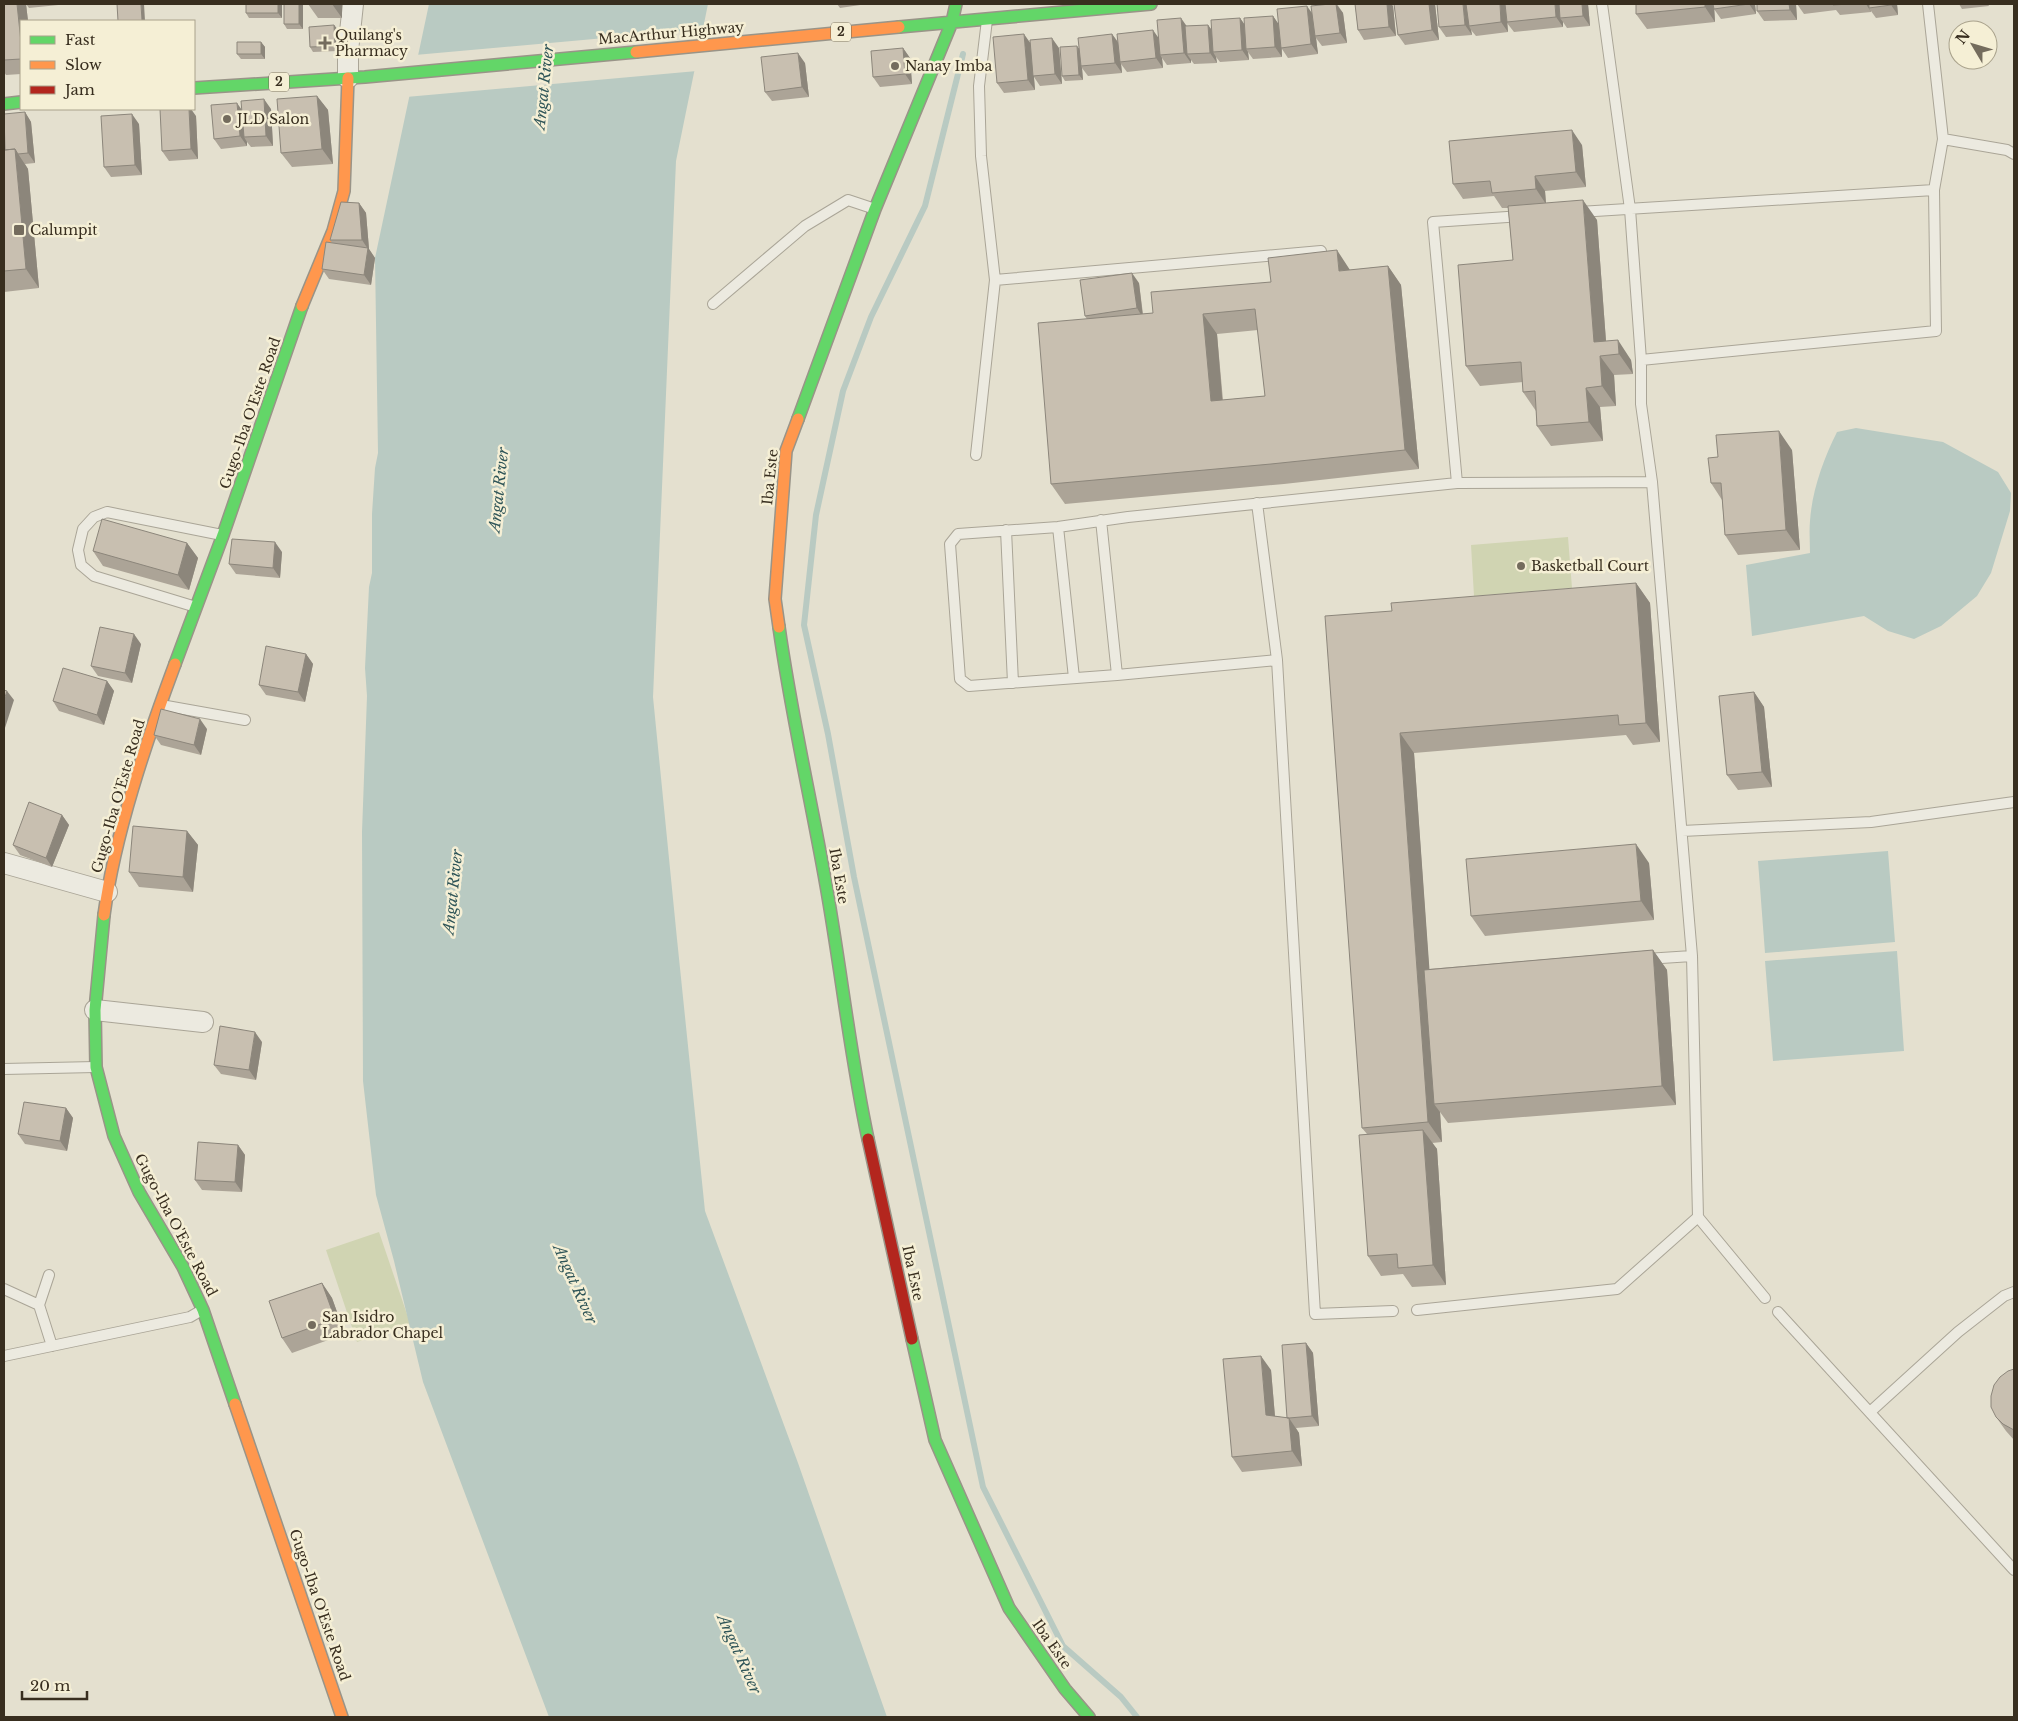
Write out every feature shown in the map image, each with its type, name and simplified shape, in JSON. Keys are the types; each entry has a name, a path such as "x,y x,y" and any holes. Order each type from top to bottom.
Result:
{"main road":[{"name":"Iba Este","path":"956,4 952,22 875,209 786,451 776,599 789,697 826,885 858,1093 935,1440 1009,1608 1065,1689 1089,1717"},
{"name":"MacArthur Highway","path":"195,88 356,78 1151,4"},
{"name":"Gugo-Iba O'Este Road","path":"342,1717 203,1310 183,1267 139,1192 114,1136 96,1067 95,1010 100,944 108,892 125,817 160,704 223,535 299,314 333,231 344,191 356,78"},
{"path":"4,104 20,102"}],"street":[{"path":"353,4 348,51 356,78"},
{"path":"4,863 108,892"},
{"path":"95,1010 203,1022"}],"lane":[{"path":"1602,4 1630,208 1641,360 1642,404 1652,482 1692,956 1698,1217 1765,1298"},
{"path":"1641,360 1936,331 1934,190 1944,139 1928,4"},
{"path":"976,455 995,280 980,156 979,86 988,19"},
{"path":"1944,139 2007,150 2014,154"},
{"path":"1570,213 1934,190"},
{"path":"714,304 805,226 848,200 875,209"},
{"path":"1457,483 1433,222 1531,215"},
{"path":"995,280 1321,251"},
{"path":"1277,660 969,686 960,679 950,544 958,534 1058,527 1101,520 1457,483 1652,482"},
{"path":"1257,503 1277,660 1315,1314 1393,1311"},
{"path":"197,607 94,576 81,565 78,550 83,529 94,517 108,512 223,535"},
{"path":"1101,520 1117,675"},
{"path":"1058,527 1074,678"},
{"path":"1006,530 1013,683"},
{"path":"160,704 245,720"},
{"path":"1682,831 1871,822 2014,802"},
{"path":"1634,960 1692,956"},
{"path":"4,1069 96,1067"},
{"path":"1417,1310 1617,1289 1698,1217"},
{"path":"49,1275 39,1305 52,1346"},
{"path":"4,1289 39,1305"},
{"path":"1870,1412 1958,1332 2004,1296 2014,1292"},
{"path":"4,1356 190,1317 203,1310"},
{"path":"1778,1312 2014,1570"}],"green space":[{"name":"Basketball Court","path":"1568,537 1572,588 1474,596 1471,545"},
{"path":"379,1232 410,1323 357,1342 326,1250"}],"water":[{"name":"Angat River","path":"429,4 708,4 676,161 653,697 705,1211 798,1463 887,1717 549,1717 423,1382 376,1195 363,1081 362,832 367,696 365,668 369,587 372,573 372,514 375,468 378,453 375,258"},
{"path":"1856,428 1943,442 1998,472 2011,493 2010,511 1991,573 1977,596 1941,626 1914,639 1888,631 1864,616 1752,636 1746,565 1810,553 1811,510 1816,487 1827,454 1837,432"},
{"path":"1888,851 1895,942 1765,953 1758,861"},
{"path":"1897,951 1904,1051 1773,1061 1765,961"}],"pier":[{"path":"705,29 697,71 406,97 415,55"}],"building":[{"path":"4,4 17,4 20,59 4,60"},
{"path":"117,4 141,4 142,20 118,20"},
{"path":"246,4 278,4 278,13 246,13"},
{"path":"284,4 299,4 299,24 284,24"},
{"path":"1336,4 1340,33 1315,36 1311,6"},
{"path":"1355,4 1387,4 1389,27 1358,30"},
{"path":"1394,4 1429,4 1432,30 1398,35"},
{"path":"1437,4 1463,4 1465,25 1439,27"},
{"path":"1466,4 1500,4 1501,22 1469,26"},
{"path":"1505,4 1555,4 1556,17 1507,22"},
{"path":"1559,4 1582,4 1583,16 1560,18"},
{"path":"1636,4 1705,4 1705,7 1636,14"},
{"path":"1713,4 1749,4 1714,9"},
{"path":"1757,4 1789,4 1790,10 1757,11"},
{"path":"1869,4 1891,4 1891,5 1869,8"},
{"path":"1307,6 1311,44 1281,48 1277,9"},
{"path":"1273,16 1275,47 1246,49 1244,18"},
{"path":"1181,18 1184,53 1160,55 1157,20"},
{"path":"1240,18 1242,50 1213,52 1211,20"},
{"path":"334,25 335,46 310,47 309,27"},
{"path":"1208,25 1210,53 1187,54 1185,26"},
{"path":"1153,30 1156,58 1120,62 1117,34"},
{"path":"1024,34 1028,80 997,83 993,37"},
{"path":"1112,34 1115,63 1081,66 1078,38"},
{"path":"1052,38 1055,74 1033,76 1030,40"},
{"path":"237,42 261,42 261,54 237,54"},
{"path":"1077,46 1079,75 1062,76 1060,47"},
{"path":"903,48 905,74 873,77 871,51"},
{"path":"798,53 802,87 765,92 761,57"},
{"path":"317,96 322,149 281,153 277,99"},
{"path":"264,99 266,136 244,137 241,101"},
{"path":"237,103 240,136 214,139 211,105"},
{"path":"160,110 189,110 191,149 162,151"},
{"path":"25,112 28,153 18,154 15,149 5,150 4,114"},
{"path":"132,114 135,165 104,167 101,116"},
{"path":"1572,130 1576,172 1535,176 1536,189 1492,193 1490,181 1453,184 1449,141"},
{"path":"15,149 26,269 4,271 4,150"},
{"path":"1583,200 1594,342 1618,340 1619,354 1600,356 1602,386 1586,388 1589,422 1537,426 1535,391 1523,392 1521,362 1466,366 1458,265 1513,260 1508,206"},
{"path":"341,202 359,203 362,240 330,240"},
{"path":"326,242 368,248 364,275 322,269"},
{"path":"1337,250 1339,271 1388,266 1405,450 1051,484 1038,323 1153,313 1151,292 1271,282 1268,258","holes":["1255,309 1265,396 1211,401 1203,314"]},
{"path":"1132,273 1137,308 1085,316 1080,280"},
{"path":"1779,431 1786,530 1725,535 1721,483 1711,483 1708,458 1718,457 1716,435"},
{"path":"102,519 187,543 178,575 93,551"},
{"path":"232,539 275,542 273,568 229,564"},
{"path":"1636,583 1646,723 1619,725 1618,715 1400,733 1428,1122 1362,1128 1325,616 1392,611 1391,603"},
{"path":"100,627 134,634 125,673 91,666"},
{"path":"266,646 306,654 298,692 259,685"},
{"path":"63,668 107,681 97,715 53,701"},
{"path":"1754,692 1762,772 1727,775 1719,696"},
{"path":"161,709 200,719 194,745 154,735"},
{"path":"29,802 62,815 46,858 13,845"},
{"path":"133,826 187,831 183,877 129,872"},
{"path":"1636,844 1641,901 1471,916 1466,859"},
{"path":"1653,950 1662,1086 1434,1104 1424,970"},
{"path":"220,1026 255,1032 249,1070 214,1065"},
{"path":"24,1102 66,1108 60,1141 18,1134"},
{"path":"1423,1130 1433,1265 1398,1268 1397,1254 1368,1256 1359,1135"},
{"path":"198,1142 238,1145 235,1182 195,1180"},
{"path":"322,1283 335,1319 282,1338 269,1301"},
{"path":"1306,1343 1312,1416 1287,1418 1282,1345"},
{"path":"1261,1356 1266,1415 1289,1418 1292,1451 1232,1457 1223,1359"},
{"path":"2014,1369 2014,1430 2003,1424 1996,1417 1991,1407 1991,1396 1994,1385 2000,1377"}],"waterway":[{"path":"963,54 925,206 871,317 843,391 816,515 804,625 828,734 854,877 983,1487 1063,1646 1121,1697 1137,1717"}],"traffic: fast":[{"path":"798,419 875,209 952,22 956,4"},
{"path":"899,27 1151,4"},
{"path":"195,88 365,77 636,52"},
{"path":"4,104 20,102"},
{"path":"175,664 223,535 302,306"},
{"path":"779,627 789,692 826,885 856,1076 868,1139"},
{"path":"104,915 95,1010 96,1067 114,1136 139,1192 183,1267 203,1310 235,1404"},
{"path":"912,1339 935,1440 1009,1608 1065,1689 1089,1717"}],"traffic: slow":[{"path":"636,52 899,27"},
{"path":"302,306 333,231 344,191 348,78"},
{"path":"779,627 775,599 786,451 798,419"},
{"path":"104,915 116,852 133,788 175,664"},
{"path":"235,1404 342,1717"}],"traffic: jam":[{"path":"868,1139 912,1339"}],"place":[{"name":"Quilang's Pharmacy","path":"325,43"},
{"name":"Nanay Imba","path":"895,66"},
{"name":"JLD Salon","path":"227,119"},
{"name":"Calumpit","path":"19,230"},
{"name":"Basketball Court","path":"1521,566"},
{"name":"San Isidro Labrador Chapel","path":"312,1325"}]}
